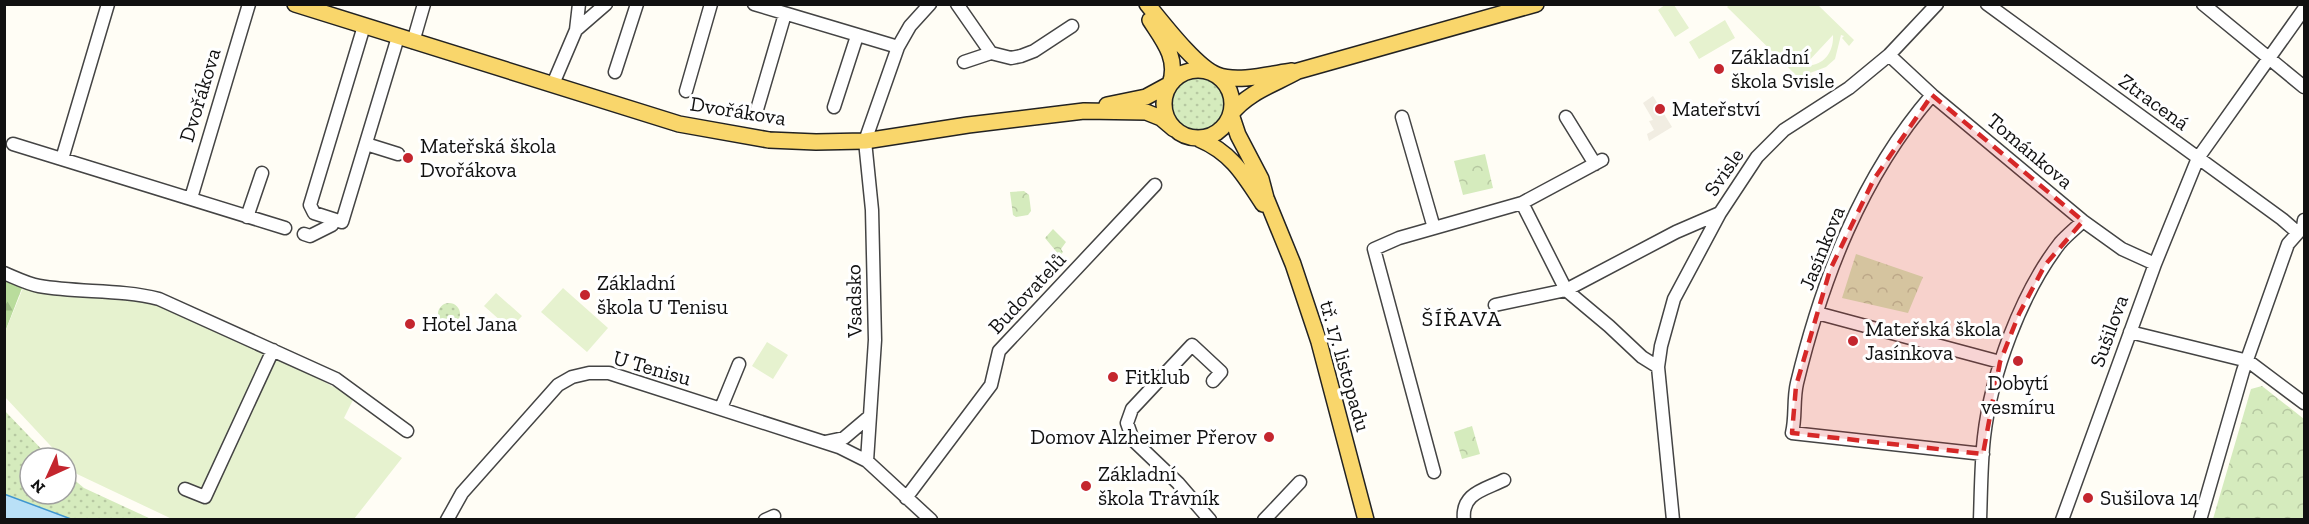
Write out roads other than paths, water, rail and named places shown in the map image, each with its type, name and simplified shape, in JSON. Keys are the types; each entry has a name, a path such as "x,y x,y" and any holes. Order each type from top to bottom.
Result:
{"main road":[{"name":"Dvořákova","path":"295,4 679,124 769,140 866,141 969,125 1084,111 1146,97 1170,84"},
{"path":"1141,4 1170,52 1174,70 1163,104 1166,118 1174,129 1186,136 1199,139 1219,132 1231,114 1252,94 1298,71 1536,4"},
{"path":"1147,4 1190,53 1227,86 1232,99 1231,114"},
{"path":"1170,84 1181,74 1195,70 1216,75 1250,77 1298,71"},
{"name":"Dvořákova","path":"1084,111 1146,112 1161,118 1174,129"},
{"name":"tř. 17. listopadu","path":"1231,114 1241,142 1261,179 1277,227 1293,264 1319,342 1366,519"},
{"name":"tř. 17. listopadu","path":"1199,139 1217,147 1232,159 1277,227"}],"street":[{"path":"62,159 108,4"},
{"name":"Dvořákova","path":"191,198 249,4"},
{"path":"364,26 310,205 315,213 342,222 366,144 405,39 424,4"},
{"path":"553,84 576,30 579,4"},
{"path":"576,30 606,4"},
{"path":"615,72 637,4"},
{"path":"686,91 711,4"},
{"path":"754,4 898,47"},
{"path":"866,141 898,47 910,27 930,4"},
{"path":"957,4 991,53"},
{"name":"Svisle","path":"1566,290 1676,232 1720,213 1757,157 1784,130 1849,88 1889,55 1937,4"},
{"name":"Ztracená","path":"1987,4 2198,158 2302,227"},
{"path":"2204,4 2304,87"},
{"name":"Sušilova","path":"2062,519 2154,264 2198,158 2304,9"},
{"path":"756,112 785,14"},
{"path":"964,62 991,53 1011,58 1021,56 1034,51 1072,26"},
{"path":"834,107 857,36"},
{"name":"Tománkova","path":"1889,55 1932,95 2084,221 2122,249 2154,264"},
{"name":"Jasínkova","path":"1932,95 1903,132 1874,178 1841,243 1825,284 1796,386 1792,434 1983,454"},
{"path":"1402,117 1434,228"},
{"path":"1434,472 1374,249 1399,238 1522,203 1598,162 1566,117"},
{"name":"Vsadsko","path":"866,141 873,222 874,340 867,461"},
{"path":"13,144 285,228"},
{"path":"366,144 398,154"},
{"path":"247,216 262,173"},
{"name":"Budovatelů","path":"906,498 991,385 999,351 1155,184"},
{"path":"1522,203 1566,290 1610,326 1642,357 1658,367"},
{"path":"1673,519 1658,367 1661,346 1674,299 1720,213"},
{"path":"304,234 310,236 332,225 334,220"},
{"path":"1980,519 1984,437 2000,362 2019,314 2045,265 2061,242 2084,221"},
{"path":"2200,519 2243,371 2288,244 2302,227"},
{"path":"4,273 37,286 99,293 139,294 159,299 340,382 407,431"},
{"path":"1495,305 1566,290"},
{"path":"1817,314 2000,362"},
{"path":"2130,332 2248,361 2304,403"},
{"path":"1210,519 1178,483 1133,440 1127,423 1132,409 1192,345 1221,372 1213,381"},
{"path":"185,489 205,498 273,350"},
{"path":"721,408 739,364"},
{"name":"U Tenisu","path":"447,519 462,493 558,385 572,377 589,372 609,373 824,442 867,461 931,519"},
{"path":"824,442 844,438 870,416"},
{"path":"1464,519 1464,505 1468,498 1504,480"},
{"path":"1264,519 1300,482"}],"water":[{"path":"4,494 18,499 18,506 36,506 71,519 5,519"}],"place":[{"name":"Základní škola Svisle","path":"1719,69"},
{"name":"Mateřství","path":"1660,109"},
{"name":"Mateřská škola Dvořákova","path":"408,158"},
{"name":"Základní škola U Tenisu","path":"585,295"},
{"name":"Hotel Jana","path":"410,324"},
{"name":"Mateřská škola Jasínkova","path":"1853,341"},
{"name":"Dobytí vesmíru","path":"2018,361"},
{"name":"Fitklub","path":"1113,377"},
{"name":"Domov Alzheimer Přerov","path":"1269,437"},
{"name":"Základní škola Trávník","path":"1086,486"},
{"name":"Sušilova 14","path":"2088,498"}],"district":[{"name":"ŠÍŘAVA","path":"1462,318"}]}
